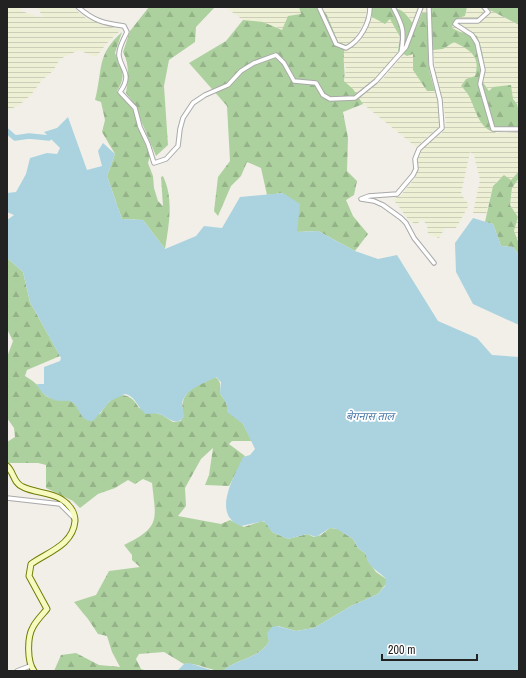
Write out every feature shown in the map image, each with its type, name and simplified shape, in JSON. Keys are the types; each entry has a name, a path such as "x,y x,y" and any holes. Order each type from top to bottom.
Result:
{"main road":[{"path":"7,466 17,483 22,487 61,499 72,508 75,519 74,531 66,542 31,564 29,576 46,609 32,628 30,638 30,666 34,671"}],"street":[{"path":"78,7 90,18 103,23 124,26 127,32 120,46 119,56 126,71 124,86 120,92 135,108 140,127 148,144 154,163 166,160 178,146 183,118 193,103 205,95 228,85 241,71 254,63 276,55 284,64 294,81 316,83 321,88 323,95 330,99 338,100 355,98 376,81 401,54 406,47 421,7"},
{"path":"319,7 336,44 346,48 359,37 369,18 370,7"},
{"path":"393,7 403,24 404,36 401,54"},
{"path":"428,7 431,65 440,100 442,128 419,149 415,160 416,169 413,175 397,194 369,196 361,199 374,201 383,205 406,223 414,238 434,263"},
{"path":"484,7 488,12 478,20 457,21 455,24 472,35 477,43 482,70 480,84 493,129 519,129"},
{"path":"7,498 60,504 75,519"},
{"path":"17,671 30,666"}],"green space":[{"path":"7,7 20,7 21,11 43,17 37,7 72,7 87,19 121,30 107,43 97,56 92,56 79,50 60,59 53,71 42,80 31,95 18,106 7,110"},
{"path":"149,7 215,7 196,27 195,42 169,60 164,86 168,145 156,156 133,102 126,93 128,67 123,52 130,31"},
{"path":"225,7 299,7 302,14 285,25 283,30 263,22 243,20"},
{"path":"299,7 320,7 327,15 338,42 346,45 344,54 344,81 353,89 363,104 343,112 348,138 347,171 357,181 354,195 346,200 353,216 368,234 355,251 318,231 296,232 283,193 267,195 261,168 247,162 241,176 231,186 218,216 214,211 218,177 230,161 227,106 189,63 226,41 243,20 263,22 282,30 288,16 301,14"},
{"path":"328,7 367,7 366,19 353,41 346,45 338,42 323,9"},
{"path":"372,7 388,7 398,9 411,20 416,28 422,13 428,13 427,7 467,7 465,16 457,20 452,28 460,32 477,36 483,58 484,70 482,81 489,91 493,87 511,85 513,99 517,104 519,112 519,127 501,132 495,132 485,127 476,113 469,96 461,86 466,79 475,76 475,59 473,54 454,42 443,49 433,50 431,43 428,61 435,91 427,91 413,70 413,54 407,56 398,51 400,37 390,19 385,24 372,17"},
{"path":"397,7 427,7 428,13 416,29 408,16"},
{"path":"467,7 484,7 519,25 519,112 517,104 513,99 489,91 482,81 477,36 460,32 452,28 454,22 459,17 465,16"},
{"path":"484,7 519,7 519,25"},
{"path":"372,17 385,23 390,18 400,37 397,54 373,80 356,94 344,81 346,69 342,56 344,51 360,42"},
{"path":"122,32 115,53 123,76 117,91 135,112 139,129 150,156 148,163 153,176 154,188 158,201 163,206 161,177 163,176 169,194 170,212 165,249 143,220 122,219 107,176 115,154 102,132 105,120 101,102 95,100 104,55 114,40"},
{"path":"454,42 469,50 475,58 478,67 475,76 466,79 461,86 470,97 477,115 496,133 519,132 519,171 511,180 498,180 493,186 486,214 473,213 480,180 474,155 470,152 461,194 469,205 456,228 445,228 439,238 428,234 427,225 422,219 416,225 408,219 393,199 401,195 415,178 418,169 418,158 422,148 442,133 446,125 443,101 436,76 433,50 443,49"},
{"path":"413,53 427,91 435,91 438,100 440,126 416,147 363,104 359,98 382,80 404,54 407,56"},
{"path":"519,171 519,178 512,188 510,205 518,217 514,231 519,244 519,255 513,247 501,246 493,224 485,222 493,186 504,175 511,180"},
{"path":"519,178 519,244 514,231 518,217 510,205 512,188"},
{"path":"7,258 23,272 30,302 60,356 27,370 25,376 34,382 48,397 73,402 78,409 100,414 104,407 114,398 124,395 134,401 139,408 162,415 173,422 181,421 183,402 185,397 192,389 215,377 219,381 220,392 226,402 227,407 243,424 252,441 232,441 229,444 245,456 229,486 205,485 209,475 213,448 201,459 185,488 186,506 178,516 221,524 230,520 244,527 262,521 267,523 272,532 288,539 307,534 314,537 321,535 330,528 338,529 353,539 358,548 366,554 368,561 376,572 386,579 386,584 378,594 351,606 314,628 296,631 278,626 268,635 269,641 265,647 254,655 235,663 223,671 213,670 194,664 184,664 164,652 139,654 136,659 141,669 147,671 54,671 61,655 76,653 99,665 120,667 112,652 107,636 98,634 74,602 96,595 109,571 140,567 132,560 132,555 124,545 145,533 150,527 155,514 155,506 152,483 143,479 135,484 128,480 115,488 98,494 80,508 73,501 46,488 46,465 38,463 7,463 7,442 15,437 14,428 7,418 7,357 13,341 7,329"}],"water":[{"name":"बेगनास ताल","path":"68,117 87,170 102,166 98,151 103,143 115,154 107,176 122,219 143,220 165,249 196,236 204,226 222,228 240,197 283,193 300,204 297,232 318,231 355,251 378,259 397,255 438,321 477,338 492,355 519,357 519,671 223,671 235,663 254,655 265,647 269,641 267,633 272,627 277,626 296,631 314,628 351,606 378,594 385,586 386,579 371,566 366,554 358,548 353,539 337,529 330,528 316,537 307,534 288,539 272,532 264,521 241,526 232,521 227,513 227,495 243,457 250,455 255,449 243,424 227,412 227,405 220,393 221,382 216,377 196,387 187,394 182,404 184,417 178,421 159,414 146,414 140,409 132,397 125,394 110,401 93,421 89,421 83,417 74,403 52,399 40,390 37,384 44,384 44,367 60,361 61,358 30,302 23,272 7,258 7,220 14,215 7,212 7,193 16,192 26,174 30,158 47,153 57,154 60,148 44,132 57,128"},
{"path":"473,218 493,224 501,246 513,247 519,255 519,325 473,304 456,272 455,243"},
{"path":"189,663 214,671 177,671 184,664"}],"waterway":[{"path":"7,131 15,138 29,136 49,138"}]}
